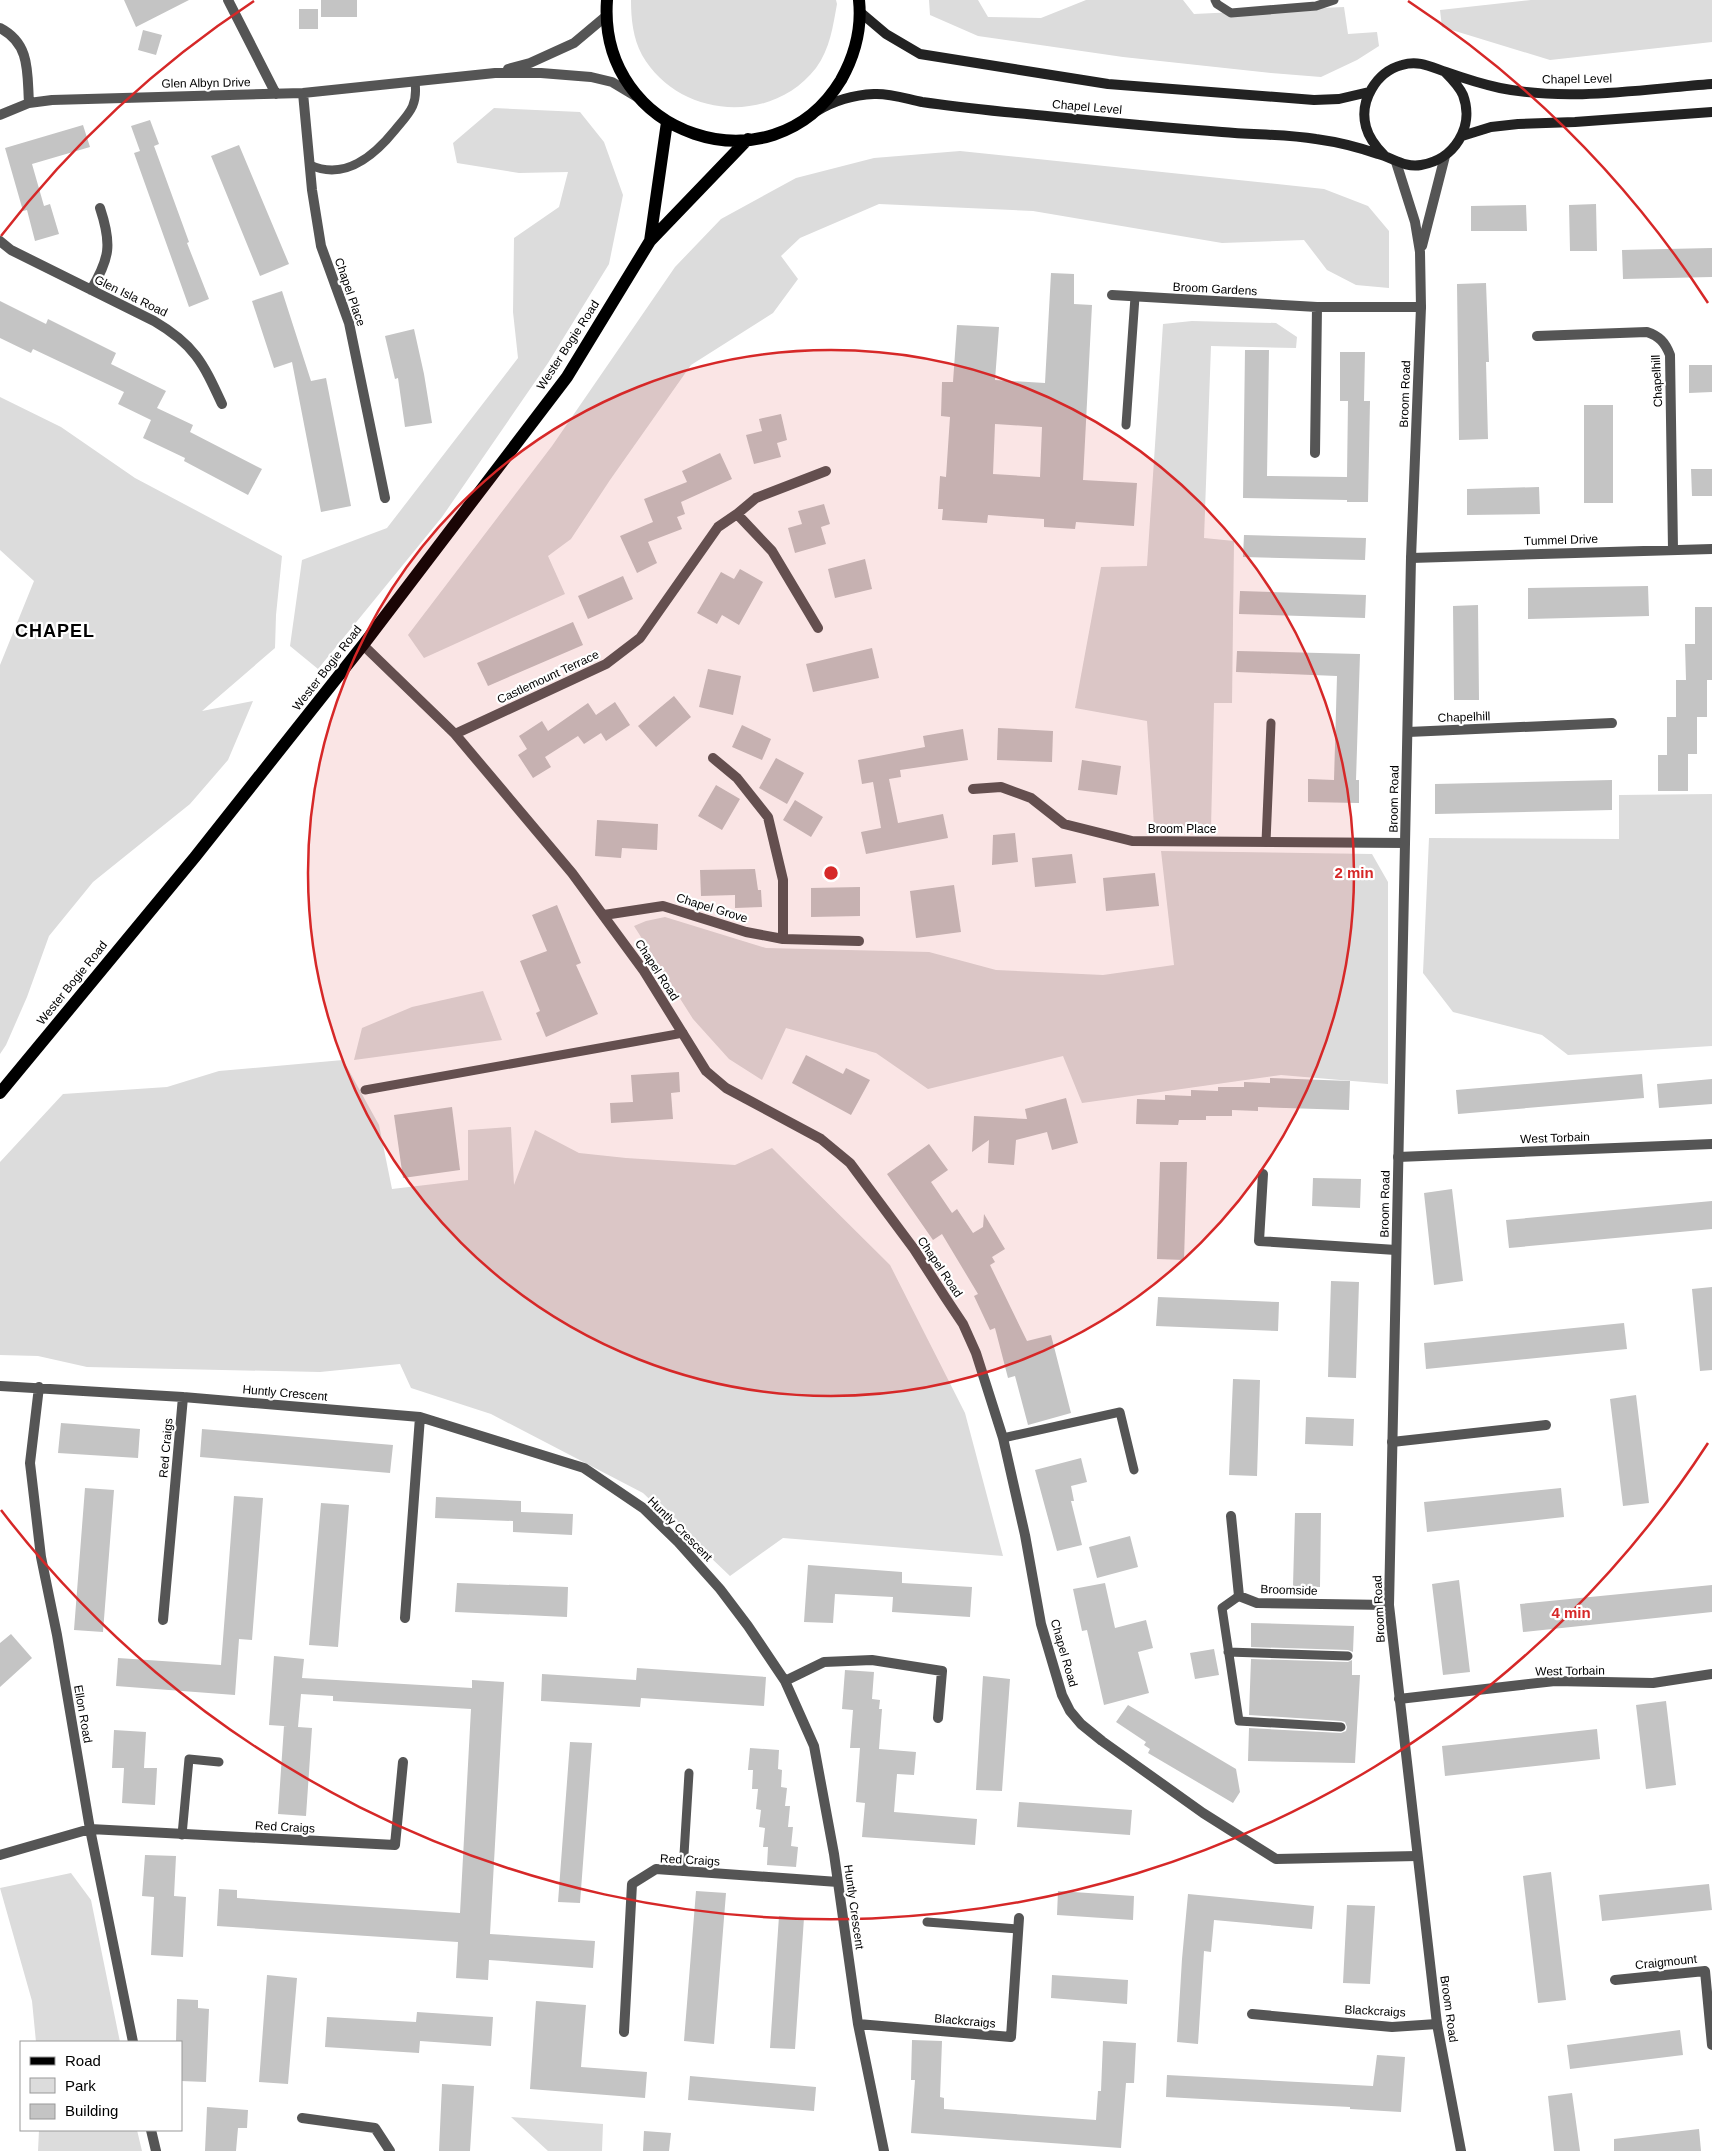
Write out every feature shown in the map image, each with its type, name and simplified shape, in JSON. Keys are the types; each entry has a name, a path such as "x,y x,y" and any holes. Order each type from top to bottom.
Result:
{"main road":[{"path":"607,0 608,39 614,60 624,80 637,97 667,122 686,131 706,137 727,140 748,139 771,134 793,125 816,110 835,90 844,74 858,40 860,6"},
{"name":"Chapel Level","path":"860,6 886,34 920,54 1108,84 1314,100 1339,99 1369,92"},
{"name":"Chapel Level","path":"1385,156 1373,143 1366,126 1364,109 1369,92 1378,80 1389,70 1402,65 1425,64 1445,72 1501,88 1544,93 1587,93 1712,84"},
{"path":"1445,72 1455,82 1465,101 1466,122 1462,136"},
{"name":"Chapel Level","path":"793,125 836,100 875,94 970,109 1222,132 1303,137 1344,143 1385,156 1396,162 1420,166 1445,156 1455,147 1462,136"},
{"path":"1462,136 1491,127 1518,124 1575,122 1712,112"},
{"name":"Wester Bogie Road","path":"650,241 667,122"},
{"name":"Wester Bogie Road","path":"0,1093 195,856 364,645 567,377 650,241 748,139"}],"street":[{"path":"228,0 276,94"},
{"path":"495,73 530,63 574,43 606,17"},
{"path":"0,28 16,39 22,50 27,69 29,103"},
{"path":"495,73 541,73 591,77 612,82 637,97"},
{"name":"Glen Albyn Drive","path":"0,115 29,103 52,100 303,93 495,73"},
{"name":"Chapel Place","path":"303,93 310,166 321,246 349,323 385,498"},
{"name":"Broom Road","path":"1420,252 1445,156"},
{"name":"Broom Road","path":"1396,162 1415,222 1420,252 1422,307 1411,558 1389,1605 1437,2024 1461,2151"},
{"path":"91,290 101,273 108,246 107,228 100,208"},
{"name":"Glen Isla Road","path":"0,241 11,250 147,317 175,333 194,350 222,404"},
{"name":"Broom Gardens","path":"1112,295 1317,308 1422,307"},
{"path":"1315,454 1317,308"},
{"name":"Chapelhill","path":"1537,336 1647,332 1666,344 1670,355 1673,549"},
{"name":"Castlemount Terrace","path":"455,734 606,664 640,638 718,527 756,498 826,471"},
{"path":"737,514 772,551 818,628"},
{"name":"Tummel Drive","path":"1411,558 1712,549"},
{"name":"Chapel Road","path":"364,645 455,734 572,872 644,971 706,1071 726,1088 821,1139 850,1163 914,1249 963,1324 976,1353 1003,1438 1025,1535 1041,1624 1062,1695 1070,1711 1081,1724 1204,1813 1276,1859 1417,1856"},
{"name":"Chapelhill","path":"1408,732 1612,723"},
{"path":"713,758 737,778 768,817 783,880 783,939"},
{"name":"Broom Place","path":"972,789 1001,787 1032,798 1064,824 1132,841 1405,843"},
{"name":"Chapel Grove","path":"604,915 663,906 746,932 783,939 859,941"},
{"name":"West Torbain","path":"1398,1156 1712,1144"},
{"path":"1263,1174 1259,1241 1396,1250"},
{"name":"Huntly Crescent","path":"0,1386 183,1397 420,1417 584,1468 643,1508 678,1542 720,1589 748,1626 785,1681 814,1746 838,1882 858,2024 884,2151"},
{"name":"Ellon Road","path":"39,1387 30,1464 39,1539 90,1829 133,2041"},
{"name":"Red Craigs","path":"163,1620 183,1397"},
{"path":"405,1618 420,1417"},
{"path":"1392,1442 1546,1424"},
{"path":"1231,1516 1239,1596"},
{"name":"Broomside","path":"1239,1596 1257,1603 1389,1605"},
{"path":"785,1681 824,1662 872,1660 942,1671 938,1718"},
{"name":"West Torbain","path":"1399,1699 1555,1681 1653,1683 1712,1674"},
{"name":"Red Craigs","path":"0,1855 90,1829 395,1846 403,1762"},
{"name":"Red Craigs","path":"624,2032 632,1884 656,1869 838,1882"},
{"name":"Blackcraigs","path":"858,2024 1011,2037 1019,1918"},
{"name":"Craigmount","path":"1615,1980 1705,1971 1712,2045"},
{"name":"Blackcraigs","path":"1252,2014 1392,2027 1437,2024"},
{"path":"302,2118 375,2128 390,2151"},
{"path":"151,2131 156,2151"}],"lane":[{"path":"1215,0 1217,4 1231,12 1316,6 1334,0"},
{"path":"310,166 319,170 344,169 360,163 379,150 414,105 415,82"},
{"path":"1126,425 1135,297"},
{"path":"1266,842 1271,723"},
{"path":"365,1090 683,1033"},
{"path":"1003,1438 1120,1412 1134,1470"},
{"path":"1239,1596 1222,1608 1239,1721 1341,1727"},
{"path":"1228,1652 1348,1656"},
{"path":"182,1835 189,1759 219,1762"},
{"path":"682,1871 689,1773"},
{"path":"927,1922 1018,1929"}],"green space":[{"path":"631,0 836,0 837,4 825,53 816,68 797,87 775,99 751,106 726,107 701,102 678,92 658,76 642,55 636,42"},
{"path":"929,0 978,0 988,17 1041,18 1086,0 1183,0 1194,14 1344,7 1348,34 1377,32 1379,46 1357,60 1321,77 1271,73 1123,57 978,36 930,15"},
{"path":"1531,0 1712,0 1712,42 1550,60 1442,27 1440,10"},
{"path":"494,108 580,112 604,142 623,195 609,264 548,363 442,517 318,669 290,646 302,560 387,528 518,358 513,312 514,238 559,207 568,172 519,173 457,163 453,143"},
{"path":"960,151 1324,189 1368,206 1389,231 1389,288 1356,285 1327,270 1304,240 1222,243 1033,211 879,204 800,238 781,256 798,279 773,313 691,365 571,539 548,556 565,594 424,658 408,635 552,446 675,267 721,219 796,178 874,158"},
{"path":"1192,321 1276,323 1297,337 1296,348 1211,346 1204,538 1234,541 1232,703 1214,703 1211,828 1154,826 1147,721 1075,708 1101,567 1147,566 1163,324"},
{"path":"0,397 61,427 135,478 282,556 276,615 275,648 202,711 253,701 228,760 190,804 93,882 49,936 27,997 6,1045 0,1054 0,665 34,581 0,550"},
{"path":"1712,794 1712,1046 1568,1055 1542,1035 1453,1012 1423,973 1429,838 1619,839 1619,795"},
{"path":"1161,851 1372,854 1388,882 1388,1084 1281,1075 1082,1103 1063,1056 928,1089 876,1053 786,1028 762,1080 729,1059 693,1019 634,926 665,917 766,948 929,952 996,970 1103,975 1174,965"},
{"path":"483,991 502,1040 354,1060 362,1028 412,1007"},
{"path":"343,1060 379,1125 392,1189 468,1180 468,1130 511,1127 514,1185 535,1130 579,1153 626,1158 735,1165 772,1148 890,1265 965,1413 1003,1556 783,1538 730,1576 643,1493 491,1414 411,1388 400,1364 320,1372 87,1367 38,1356 0,1355 0,1162 63,1094 167,1087 219,1071"},
{"path":"71,1873 91,1900 120,2041 36,2041 32,2001 0,1888"},
{"path":"511,2117 603,2124 602,2151 548,2151"},
{"path":"39,2131 137,2131 142,2151 38,2151"}],"building":[{"path":"124,0 189,0 136,27"},
{"path":"321,0 357,0 357,17 321,17"},
{"path":"299,9 318,9 318,29 299,29"},
{"path":"143,30 162,35 156,55 138,50"},
{"path":"150,120 159,144 154,146 189,242 187,243 209,299 189,307 134,153 140,151 131,126"},
{"path":"83,125 90,147 32,164 44,206 50,204 59,234 35,241 27,210 23,211 5,148"},
{"path":"239,145 289,264 260,276 211,156"},
{"path":"1596,204 1597,251 1570,251 1569,205"},
{"path":"1526,205 1527,231 1471,231 1471,206"},
{"path":"1712,248 1712,277 1623,279 1622,250"},
{"path":"1051,273 1074,274 1074,304 1092,305 1083,480 1137,483 1134,526 1076,522 1075,529 1044,527 1044,519 988,515 987,523 942,520 943,509 938,509 940,476 946,477 950,417 941,416 942,382 953,382 957,325 999,327 995,380 1045,383","holes":["995,424 1042,427 1040,477 993,474"]},
{"path":"1486,283 1489,362 1486,362 1488,439 1459,440 1457,284"},
{"path":"282,291 311,381 326,378 351,506 321,512 292,362 274,368 252,301"},
{"path":"0,301 46,324 48,319 116,353 111,364 166,391 157,408 193,425 190,432 262,469 248,495 184,461 185,458 143,438 151,420 118,404 124,392 33,349 31,353 0,338"},
{"path":"414,329 432,423 405,427 398,378 395,379 385,336"},
{"path":"1245,350 1269,350 1267,476 1347,477 1348,401 1340,401 1340,352 1365,352 1364,401 1370,401 1368,502 1243,498"},
{"path":"1689,365 1712,365 1712,392 1689,393"},
{"path":"1584,405 1613,405 1613,503 1584,503"},
{"path":"781,414 787,440 777,443 781,457 754,464 746,435 762,431 759,419"},
{"path":"720,453 732,479 681,502 685,514 677,517 682,529 648,542 657,563 637,573 620,536 653,522 644,499 687,482 682,471"},
{"path":"1691,469 1712,469 1712,496 1692,496"},
{"path":"1539,487 1540,514 1467,515 1467,489"},
{"path":"824,504 830,524 821,527 826,544 795,553 788,528 802,524 798,511"},
{"path":"1244,535 1366,538 1365,560 1243,557"},
{"path":"865,559 872,589 835,598 828,569"},
{"path":"740,569 763,582 739,625 722,615 717,624 697,613 721,572 734,579"},
{"path":"623,576 633,599 588,619 578,596"},
{"path":"1648,586 1649,616 1528,619 1528,588"},
{"path":"1240,591 1366,595 1365,618 1239,614"},
{"path":"1478,605 1479,700 1454,700 1453,606"},
{"path":"1695,607 1712,607 1712,680 1707,680 1707,717 1697,717 1697,754 1688,754 1688,791 1658,791 1658,755 1667,755 1667,717 1676,717 1676,680 1686,680 1685,644 1695,644"},
{"path":"573,622 583,645 488,686 477,663"},
{"path":"872,648 879,678 813,692 806,664"},
{"path":"1237,651 1360,654 1356,780 1359,780 1359,803 1308,802 1308,779 1334,780 1337,676 1236,672"},
{"path":"708,669 741,676 733,715 699,707"},
{"path":"674,696 691,717 656,747 638,726"},
{"path":"615,702 630,725 606,741 601,733 584,744 578,736 545,757 551,767 533,778 518,755 527,749 519,736 542,721 548,731 588,703 596,715"},
{"path":"742,725 771,739 762,760 732,747"},
{"path":"998,728 1053,731 1052,762 997,760"},
{"path":"963,729 968,760 900,770 901,777 889,779 898,823 943,814 948,838 866,854 861,832 881,828 873,782 862,784 858,760 925,747 923,736"},
{"path":"776,758 804,773 787,804 759,788"},
{"path":"1082,760 1121,766 1117,795 1078,790"},
{"path":"1612,780 1612,810 1435,814 1435,784"},
{"path":"716,785 740,799 722,830 698,816"},
{"path":"795,800 823,817 811,837 783,820"},
{"path":"597,820 658,824 657,850 622,848 621,858 595,856"},
{"path":"1015,833 1018,862 992,865 993,835"},
{"path":"1072,854 1076,883 1035,887 1032,858"},
{"path":"755,869 758,890 761,890 762,907 735,908 735,895 701,896 700,870"},
{"path":"1155,873 1159,906 1106,911 1103,878"},
{"path":"954,885 961,932 916,938 910,891"},
{"path":"860,887 860,916 811,917 811,888"},
{"path":"557,905 581,963 576,965 598,1014 546,1037 536,1013 540,1011 520,961 547,951 532,915"},
{"path":"806,1055 843,1074 846,1068 870,1080 851,1115 792,1083"},
{"path":"679,1072 680,1092 671,1093 673,1119 611,1123 610,1103 633,1102 631,1075"},
{"path":"1642,1074 1644,1098 1458,1114 1456,1090"},
{"path":"1270,1078 1350,1081 1349,1110 1258,1107 1258,1111 1232,1110 1232,1116 1206,1116 1206,1120 1179,1120 1178,1125 1136,1124 1137,1099 1165,1100 1165,1095 1191,1096 1191,1090 1218,1091 1218,1087 1244,1087 1244,1082 1270,1083"},
{"path":"1712,1079 1712,1104 1659,1108 1657,1084"},
{"path":"1066,1098 1078,1143 1052,1150 1047,1132 1016,1140 1014,1165 988,1163 989,1140 972,1152 974,1116 1027,1119 1025,1109"},
{"path":"452,1107 460,1170 403,1178 394,1115"},
{"path":"929,1144 948,1170 931,1182 952,1213 957,1209 973,1233 983,1227 984,1214 1005,1249 992,1257 995,1262 990,1265 1027,1341 1051,1335 1071,1413 1028,1425 1015,1376 1008,1378 995,1328 990,1330 974,1296 978,1294 942,1234 933,1240 887,1174"},
{"path":"1160,1162 1187,1162 1184,1260 1157,1259"},
{"path":"1313,1178 1361,1179 1360,1208 1312,1206"},
{"path":"1452,1189 1463,1281 1434,1285 1424,1193"},
{"path":"1712,1201 1712,1229 1509,1248 1506,1220"},
{"path":"1331,1281 1359,1282 1356,1378 1328,1377"},
{"path":"1712,1287 1712,1370 1700,1371 1692,1289"},
{"path":"1158,1297 1279,1302 1278,1331 1156,1326"},
{"path":"1624,1323 1627,1349 1426,1369 1424,1343"},
{"path":"1233,1379 1260,1380 1257,1476 1229,1475"},
{"path":"1636,1395 1649,1503 1623,1506 1610,1399"},
{"path":"1306,1417 1354,1419 1353,1446 1305,1444"},
{"path":"61,1423 140,1429 138,1458 58,1453"},
{"path":"202,1429 393,1445 390,1473 200,1457"},
{"path":"1081,1458 1087,1482 1071,1486 1074,1501 1071,1501 1082,1545 1057,1551 1035,1470"},
{"path":"85,1488 114,1490 103,1632 74,1630"},
{"path":"1561,1488 1564,1517 1427,1532 1424,1502"},
{"path":"234,1496 263,1498 252,1640 239,1639 235,1695 116,1686 118,1658 221,1665"},
{"path":"436,1497 521,1501 521,1512 573,1514 572,1535 513,1532 513,1521 435,1518"},
{"path":"321,1503 349,1505 338,1647 309,1645"},
{"path":"1295,1513 1321,1513 1320,1587 1293,1586"},
{"path":"1130,1536 1138,1567 1097,1578 1089,1547"},
{"path":"808,1565 902,1572 902,1583 972,1587 970,1617 892,1612 893,1597 835,1594 833,1623 804,1622"},
{"path":"1459,1580 1470,1672 1443,1675 1432,1584"},
{"path":"457,1583 568,1587 567,1617 455,1612"},
{"path":"1105,1583 1115,1628 1146,1620 1153,1648 1138,1652 1149,1693 1104,1705 1087,1630 1082,1631 1073,1589"},
{"path":"1712,1585 1712,1612 1523,1632 1520,1604"},
{"path":"1251,1623 1354,1626 1353,1652 1348,1650 1251,1647"},
{"path":"11,1634 32,1658 0,1687 0,1643"},
{"path":"1214,1649 1219,1675 1195,1679 1190,1653"},
{"path":"274,1656 304,1659 302,1678 472,1688 472,1680 504,1682 490,1934 595,1941 593,1968 489,1960 488,1980 456,1978 458,1942 217,1926 219,1889 237,1890 237,1898 460,1913 471,1709 333,1701 333,1696 301,1694 298,1727 269,1725"},
{"path":"1251,1659 1348,1662 1352,1660 1352,1675 1360,1675 1355,1763 1248,1761 1249,1728 1341,1733 1346,1731 1347,1727 1345,1722 1341,1721 1249,1715"},
{"path":"637,1668 766,1677 764,1706 641,1698 640,1707 541,1701 542,1674 636,1680"},
{"path":"845,1670 874,1672 872,1699 880,1700 879,1709 882,1709 879,1749 916,1752 914,1775 897,1774 894,1812 977,1819 975,1845 862,1837 865,1803 856,1802 860,1748 850,1748 853,1710 842,1709"},
{"path":"983,1676 1010,1679 1002,1791 976,1790"},
{"path":"1666,1701 1676,1785 1646,1789 1636,1705"},
{"path":"1128,1705 1236,1769 1240,1792 1233,1803 1148,1753 1150,1749 1144,1745 1146,1742 1116,1722"},
{"path":"284,1726 312,1728 306,1816 278,1814"},
{"path":"1597,1729 1600,1759 1445,1776 1442,1746"},
{"path":"114,1730 146,1732 144,1768 157,1768 155,1805 122,1803 124,1768 112,1768"},
{"path":"570,1742 592,1743 580,1903 558,1902"},
{"path":"750,1748 779,1750 778,1769 782,1770 781,1787 787,1788 785,1806 790,1806 788,1827 793,1827 791,1846 798,1847 796,1867 767,1865 768,1847 763,1847 765,1828 759,1827 761,1810 756,1809 758,1789 752,1789 753,1770 748,1770"},
{"path":"1019,1802 1132,1810 1130,1835 1017,1827"},
{"path":"145,1855 176,1856 174,1896 186,1897 183,1957 151,1955 154,1897 142,1896"},
{"path":"1551,1872 1566,2000 1538,2003 1523,1876"},
{"path":"1709,1884 1712,1910 1602,1921 1599,1895"},
{"path":"696,1891 726,1893 714,2044 684,2041"},
{"path":"1058,1891 1134,1896 1133,1920 1057,1915"},
{"path":"1188,1894 1314,1906 1312,1929 1214,1920 1211,1952 1204,1951 1198,2044 1177,2042"},
{"path":"1347,1905 1375,1906 1370,1984 1343,1983"},
{"path":"779,1916 804,1918 795,2049 770,2048"},
{"path":"267,1975 297,1978 288,2084 259,2082"},
{"path":"1052,1975 1128,1980 1127,2004 1051,1998"},
{"path":"177,1999 198,2000 198,2008 209,2009 206,2082 182,2081 182,2041 176,2041"},
{"path":"536,2001 586,2005 581,2067 647,2072 645,2098 530,2089"},
{"path":"417,2012 493,2017 491,2046 420,2041 419,2053 325,2047 327,2017 416,2022"},
{"path":"1680,2030 1683,2055 1570,2069 1567,2045"},
{"path":"912,2040 942,2041 940,2097 944,2098 944,2109 1096,2120 1098,2091 1101,2091 1103,2041 1136,2043 1134,2083 1126,2083 1121,2148 911,2133 915,2080 911,2080"},
{"path":"1377,2055 1405,2057 1401,2112 1350,2109 1350,2107 1166,2097 1167,2075 1373,2086"},
{"path":"690,2076 816,2087 814,2111 688,2100"},
{"path":"442,2084 474,2086 470,2151 439,2151"},
{"path":"1572,2093 1580,2151 1554,2151 1548,2096"},
{"path":"207,2107 248,2110 247,2128 238,2128 236,2151 205,2151"},
{"path":"1699,2129 1701,2151 1614,2151 1614,2139"},
{"path":"644,2131 671,2133 669,2151 643,2151"}],"district":[{"name":"CHAPEL","path":"55,631"}]}
